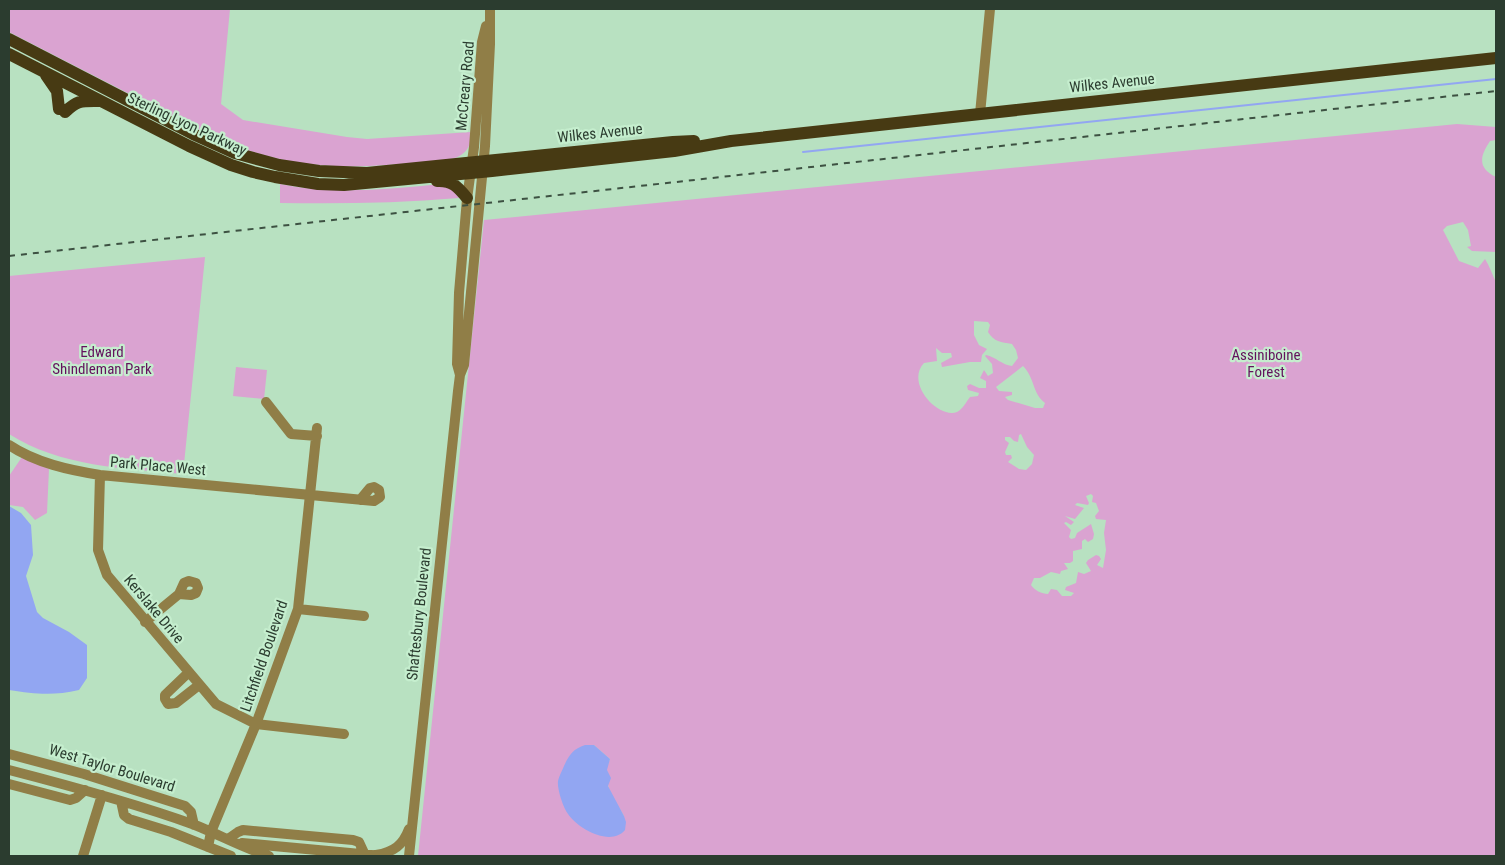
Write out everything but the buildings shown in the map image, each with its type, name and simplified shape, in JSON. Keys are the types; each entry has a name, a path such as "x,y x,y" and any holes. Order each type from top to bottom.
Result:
{"main road":[{"name":"Sterling Lyon Parkway","path":"9,39 193,134 235,153 279,165 319,171 367,173 477,167"},
{"name":"Sterling Lyon Parkway","path":"9,54 189,146 253,172 275,178 332,185 400,180 477,167"},
{"name":"Wilkes Avenue","path":"477,167 673,142 731,141 1496,58"},
{"path":"43,71 54,84 62,111 74,104 87,101 102,101"},
{"path":"400,180 442,180 450,182 456,185 467,198"}],"street":[{"path":"980,114 990,9"},
{"name":"McCreary Road","path":"477,167 490,44 489,11"},
{"name":"Shaftesbury Boulevard","path":"460,375 457,364 459,293 467,198 477,167"},
{"name":"Shaftesbury Boulevard","path":"409,856 460,375 464,365 477,167"},
{"name":"Litchfield Boulevard","path":"208,846 211,832 256,724 298,609 317,432 291,434 266,402"},
{"name":"Park Place West","path":"9,445 50,464 100,475 360,500"},
{"name":"Kerslake Drive","path":"100,475 98,550 107,575 216,704 256,724"},
{"path":"145,622 179,594"},
{"path":"298,609 364,616"},
{"path":"188,673 165,695 168,704 176,703 199,685"},
{"path":"256,724 344,734"},
{"name":"West Taylor Boulevard","path":"9,754 84,774 185,806 191,812 194,825"},
{"name":"West Taylor Boulevard","path":"9,770 102,795 194,825 268,856"},
{"name":"West Taylor Boulevard","path":"9,784 70,800 76,798 84,790"},
{"path":"83,856 102,795"},
{"name":"West Taylor Boulevard","path":"121,801 124,815 129,819 171,832 231,856"},
{"path":"232,841 238,832 243,830 353,840 359,842 374,855 388,853 396,849 404,840 413,819"}],"green space":[{"path":"9,9 230,9 221,104 243,120 367,139 471,132 471,139 466,150 461,155 448,160 392,165 332,166 301,163 252,152 223,142 9,32"},
{"name":"Assiniboine Forest","path":"1457,124 1496,127 1496,140 1490,141 1482,161 1486,170 1496,177 1496,252 1472,251 1467,247 1471,246 1468,230 1463,222 1447,226 1443,230 1459,261 1478,268 1485,259 1496,282 1496,856 418,856 484,220","holes":["974,321 988,322 990,325 988,332 990,335 998,341 1012,344 1018,358 1012,366 986,355 992,364 993,373 988,376 984,370 980,378 986,381 986,388 979,388 970,384 967,386 968,390 979,393 978,396 970,397 957,412 949,413 941,410 926,398 918,380 919,371 924,363 937,361 936,348 942,353 951,353 952,357 941,363 942,367 981,362 982,355 987,349 979,345 974,335","1023,366 1030,375 1038,395 1045,403 1043,408 1035,408 1008,400 1005,397 1012,395 1012,392 999,391 996,387","1021,434 1027,447 1034,455 1032,464 1026,470 1019,469 1008,462 1012,458 1011,455 1006,455 1005,452 1009,443 1005,440 1005,437 1010,437 1018,442 1019,435","1091,494 1093,496 1092,502 1096,503 1099,511 1095,516 1096,519 1106,520 1104,533 1106,550 1103,568 1097,565 1101,559 1099,556 1096,555 1088,560 1086,563 1091,571 1084,574 1078,572 1076,583 1066,587 1065,590 1074,593 1071,596 1062,596 1057,590 1051,589 1048,594 1036,590 1031,585 1034,578 1040,578 1051,572 1060,574 1061,571 1068,569 1064,563 1073,561 1073,551 1082,549 1082,541 1085,539 1088,542 1093,539 1094,534 1091,524 1077,533 1075,538 1071,539 1069,537 1071,530 1064,523 1066,522 1071,525 1074,522 1065,516 1075,519 1084,508 1075,505 1077,503 1088,505 1086,496","594,745 610,759 606,770 609,775 608,785 624,816 604,836 583,827 573,819 562,799"]},
{"path":"280,184 341,190 443,184 450,187 459,198 370,203 280,203"},
{"name":"Edward Shindleman Park","path":"205,257 183,474 71,460 29,445 9,434 9,276"},
{"path":"236,367 267,370 264,399 233,396"},
{"path":"22,457 49,469 47,513 35,520 23,507 9,505 9,476"}],"water":[{"path":"9,506 21,513 31,525 33,555 26,576 37,612 43,618 69,632 87,645 87,678 79,690 44,694 9,690"},
{"path":"585,745 594,745 610,759 607,770 611,778 608,786 626,822 625,830 619,835 612,837 603,836 587,830 573,820 562,803 558,784 560,775 572,753 577,748"}],"waterway":[{"path":"803,152 1496,79"}],"railway":[{"path":"9,256 1496,91"}]}
